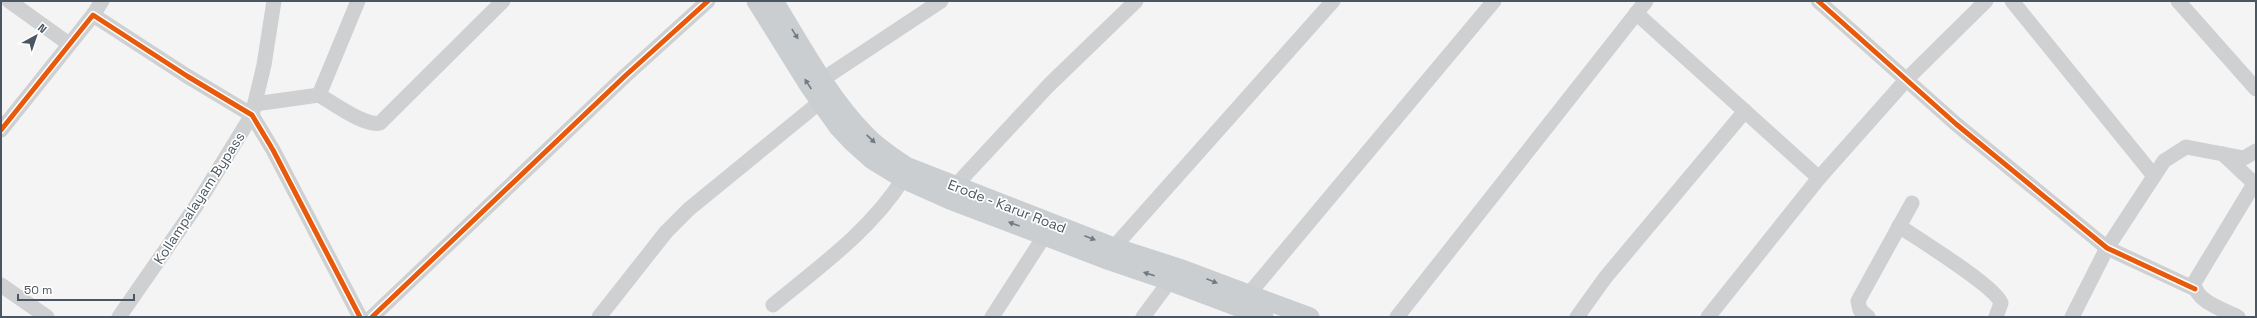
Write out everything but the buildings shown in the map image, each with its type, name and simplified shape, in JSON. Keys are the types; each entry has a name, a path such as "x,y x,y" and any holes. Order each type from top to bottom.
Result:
{"main road":[{"name":"Erode - Karur Road","path":"756,1 820,102 852,142 872,160 903,179 950,200 1110,261 1174,275 1248,296 1310,317"},
{"name":"Erode - Karur Road","path":"774,1 823,79 855,123 882,149 906,166 1114,247 1264,317"}],"street":[{"path":"9,1 70,44"},
{"path":"1,130 93,15 102,1"},
{"name":"Kollampalayam Bypass","path":"119,317 196,206 253,109 264,65 274,1"},
{"path":"319,95 358,1"},
{"path":"253,109 319,95 364,121 373,125 380,123 503,1"},
{"path":"372,317 625,76 708,1"},
{"path":"823,79 940,1"},
{"path":"955,186 1049,85 1136,1"},
{"path":"1114,247 1333,1"},
{"path":"1248,296 1494,1"},
{"path":"1397,317 1646,1"},
{"path":"1818,1 1956,124 2107,248 2195,289 2203,299 2238,317"},
{"path":"1708,317 1819,178 1907,79 1986,1"},
{"path":"2012,1 2154,176"},
{"path":"2178,1 2256,89"},
{"path":"1636,13 1819,178"},
{"path":"93,15 187,76 253,109 360,317"},
{"path":"599,317 666,232 689,209 820,102"},
{"path":"1577,317 1605,278 1745,111"},
{"path":"2072,317 2107,248 2164,161 2186,148 2244,158 2256,151"},
{"path":"2195,289 2196,278 2255,185 2223,154"},
{"path":"773,305 844,246 876,216 890,200 903,179"},
{"path":"1868,317 1858,306 1858,301 1912,203"},
{"path":"1899,226 1968,273 1997,296 2001,303 1996,317"},
{"path":"992,317 1045,235"},
{"path":"1143,317 1174,275"},
{"path":"1,285 47,317"}],"cycle path":[{"path":"372,317 625,76 708,1"},
{"path":"1818,1 1956,124 2107,248 2195,289"},
{"path":"1,130 93,15 187,76 252,115 273,150 360,317"}]}
